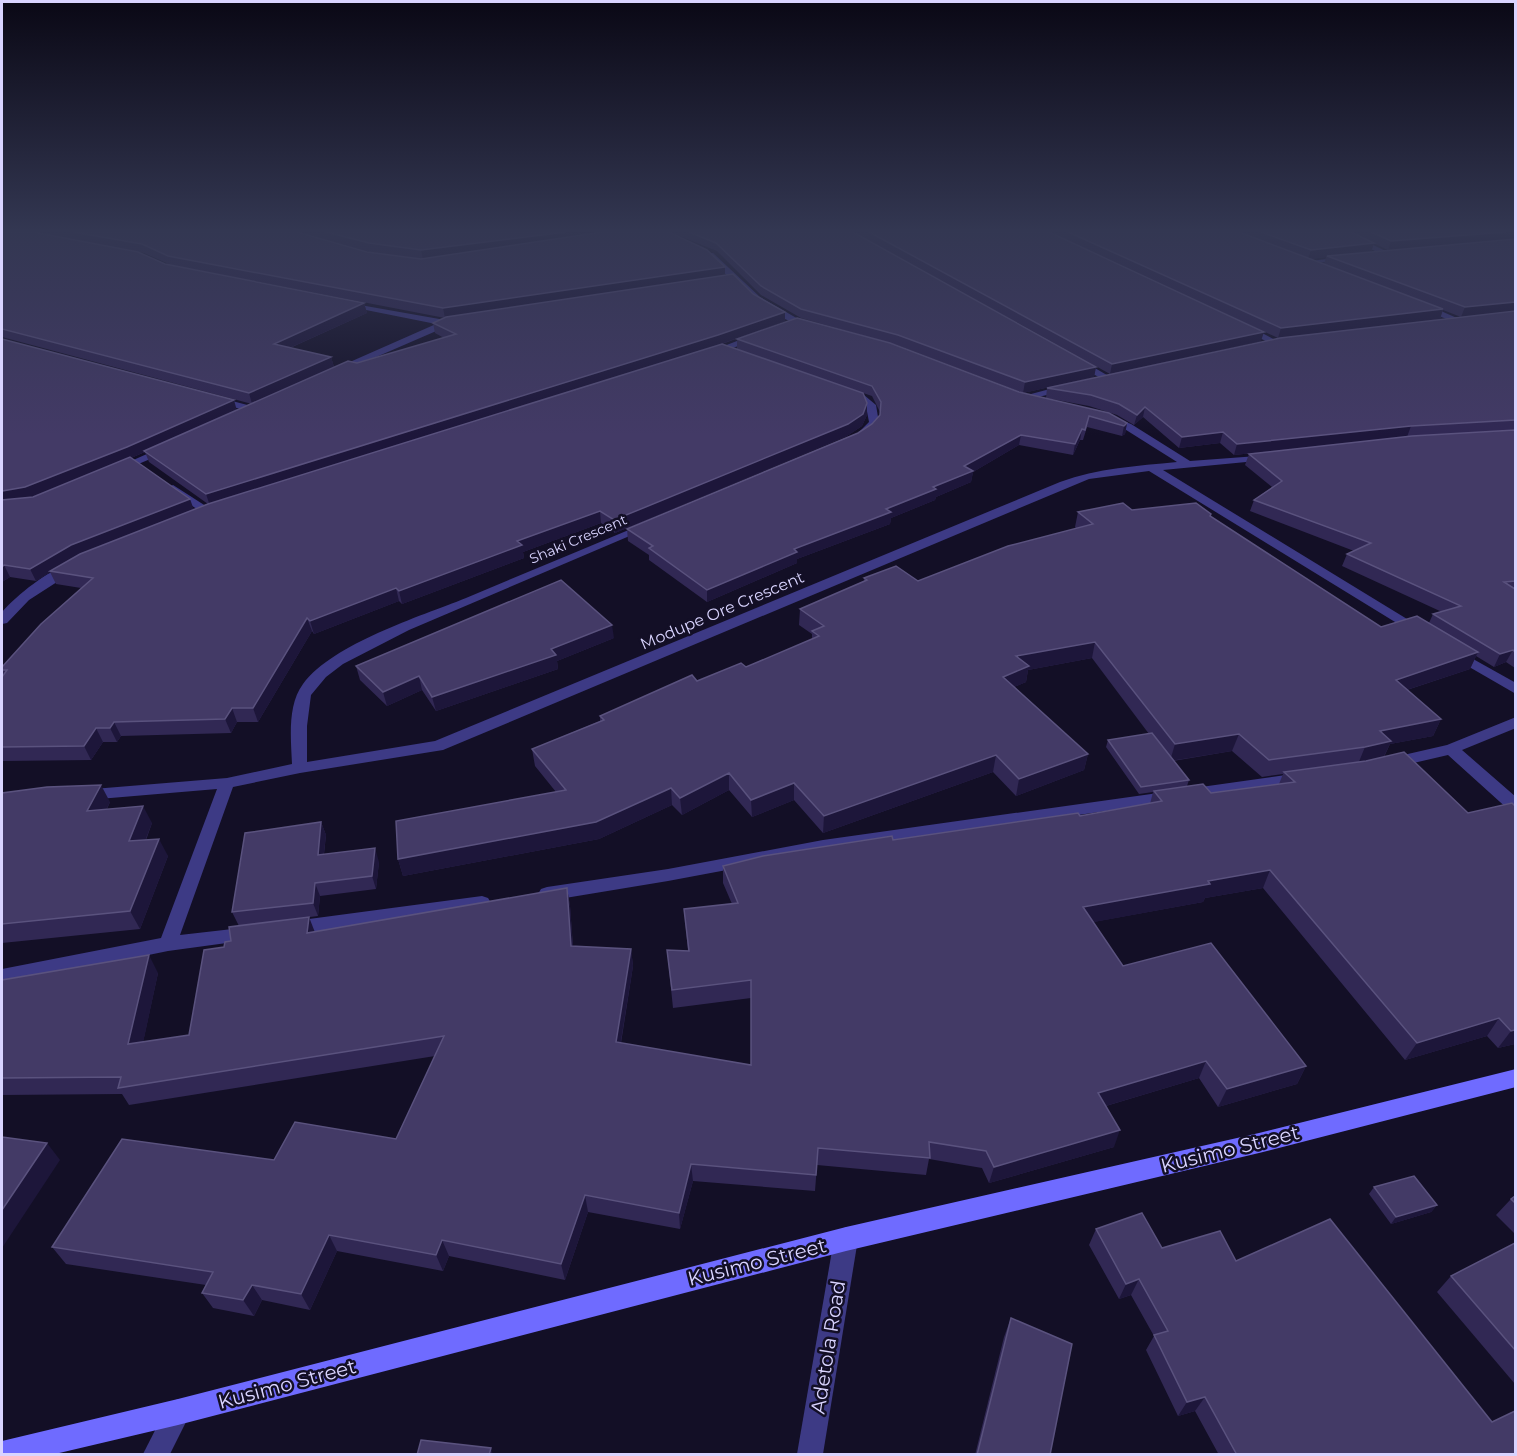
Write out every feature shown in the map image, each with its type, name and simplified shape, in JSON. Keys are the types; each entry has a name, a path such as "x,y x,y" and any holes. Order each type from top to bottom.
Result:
{"street":[{"path":"758,300 791,324 826,330"},
{"path":"1411,302 1461,322"},
{"path":"341,303 445,323"},
{"path":"324,377 445,323 466,320"},
{"path":"1440,324 1472,321"},
{"path":"1234,323 1277,343"},
{"path":"701,355 764,334"},
{"path":"1265,345 1288,341"},
{"path":"722,349 744,357"},
{"path":"1065,354 1107,378"},
{"path":"1096,380 1118,375"},
{"path":"1043,402 1016,396 1074,386"},
{"path":"834,388 868,400 874,410 874,423 868,431 852,440"},
{"path":"208,398 252,409"},
{"path":"241,414 262,405"},
{"path":"1096,414 1126,426 1189,465"},
{"path":"105,475 141,465 178,443"},
{"name":"Modupe Ore Crescent","path":"73,795 227,783 300,768 438,746 1087,476 1281,455"},
{"path":"1152,468 1425,634"},
{"path":"163,480 208,512"},
{"name":"Shaki Crescent","path":"300,768 300,721 307,689 331,664 393,633 655,523"},
{"path":"2,620 10,609 49,580 81,562"},
{"path":"1445,646 1515,690"},
{"path":"1370,768 1451,749 1515,722"},
{"path":"1451,749 1515,807"},
{"path":"532,896 668,875 823,846 1313,777"},
{"path":"168,944 227,783"},
{"path":"2,977 168,944 498,901"},
{"name":"Kusimo Street","path":"2,1454 178,1412 846,1239 1248,1146 1515,1078"},
{"name":"Adetola Road","path":"810,1455 846,1239"},
{"path":"156,1455 178,1412"}],"building":[{"path":"2,300 348,300 364,303 274,344 331,357 249,393 2,329"},
{"path":"400,300 498,300 443,308"},
{"path":"560,300 764,300 785,312 718,335 206,494 144,451 348,361 357,363 456,334 433,323 446,317"},
{"path":"785,300 975,300 1096,367 1025,382 898,335 801,309"},
{"path":"994,300 1195,300 1264,332 1112,364"},
{"path":"1219,300 1419,300 1443,309 1281,328"},
{"path":"1446,300 1515,300 1515,302 1465,307"},
{"path":"1515,311 1515,420 1411,426 1237,444 1223,432 1182,437 1145,407 1137,415 1119,404 1091,395 1047,388 1280,338"},
{"path":"797,318 890,343 1019,392 1109,413 1127,423 1124,426 1089,416 1085,430 1082,429 1075,444 1021,435 964,466 973,471 886,509 891,512 794,549 797,552 707,590 649,548 653,546 627,529 858,433 872,424 880,415 881,402 872,386 737,339"},
{"path":"2,339 234,400 127,447 25,487 2,491"},
{"path":"722,344 863,393 867,403 863,414 848,424 614,520 600,511 517,541 522,545 399,591 396,588 310,621 307,618 253,708 232,708 225,719 114,722 110,728 96,728 84,746 2,747 2,677 7,670 2,670 2,667 41,624 93,578 50,571 80,554 208,504"},
{"path":"1515,430 1515,581 1504,582 1515,589 1515,652 1513,650 1500,654 1433,614 1461,606 1347,554 1371,543 1254,500 1282,481 1249,454 1412,436"},
{"path":"130,457 190,499 71,545 30,569 4,565 2,567 2,500 33,497"},
{"path":"1123,503 1132,510 1196,503 1211,514 1210,516 1381,627 1417,616 1478,652 1396,680 1441,719 1380,731 1391,741 1365,747 1269,760 1239,734 1175,744 1095,642 1016,656 1029,666 1003,677 1088,754 1019,779 996,755 824,816 794,783 751,800 729,773 680,798 671,788 596,822 398,859 396,821 566,790 532,749 604,720 600,716 692,675 697,681 741,663 746,667 819,636 812,631 824,626 800,609 867,580 864,578 896,566 918,581 1008,546 1093,524 1078,512"},
{"path":"561,580 612,625 551,649 556,655 432,697 419,676 383,692 356,666"},
{"path":"1152,733 1189,780 1141,787 1108,740"},
{"path":"1404,752 1468,813 1512,803 1515,806 1515,1030 1511,1031 1499,1018 1417,1043 1270,870 1208,881 1210,884 1083,907 1123,966 1211,943 1306,1066 1227,1089 1206,1061 1098,1093 1120,1130 994,1167 986,1151 929,1142 930,1158 818,1148 816,1175 691,1164 679,1213 585,1195 561,1264 442,1240 436,1255 329,1235 301,1294 252,1285 243,1300 202,1293 213,1272 52,1247 122,1139 274,1160 295,1122 396,1139 444,1036 118,1088 121,1077 2,1078 2,980 149,955 128,1044 189,1035 204,950 224,947 225,942 231,941 229,927 309,917 307,933 567,888 571,946 631,949 616,1042 751,1065 751,980 672,990 667,950 689,951 684,909 738,903 723,866 763,856 892,836 893,840 1078,813 1080,816 1162,801 1154,791 1203,784 1211,793 1295,782 1284,772 1366,761"},
{"path":"101,785 87,811 143,806 129,841 159,839 130,911 2,924 2,793 47,787"},
{"path":"321,822 318,855 375,848 372,876 315,883 313,903 232,912 245,833"},
{"path":"2,1137 47,1143 2,1210"},
{"path":"1414,1176 1437,1205 1396,1217 1374,1187"},
{"path":"1142,1213 1162,1248 1220,1231 1236,1261 1330,1219 1492,1422 1515,1411 1515,1455 1237,1455 1205,1397 1187,1402 1154,1335 1168,1331 1139,1279 1126,1284 1096,1229"},
{"path":"1515,1243 1515,1350 1451,1276"},
{"path":"1011,1318 1072,1344 1050,1455 977,1455"},
{"path":"421,1440 491,1448 489,1455 417,1455"}]}
